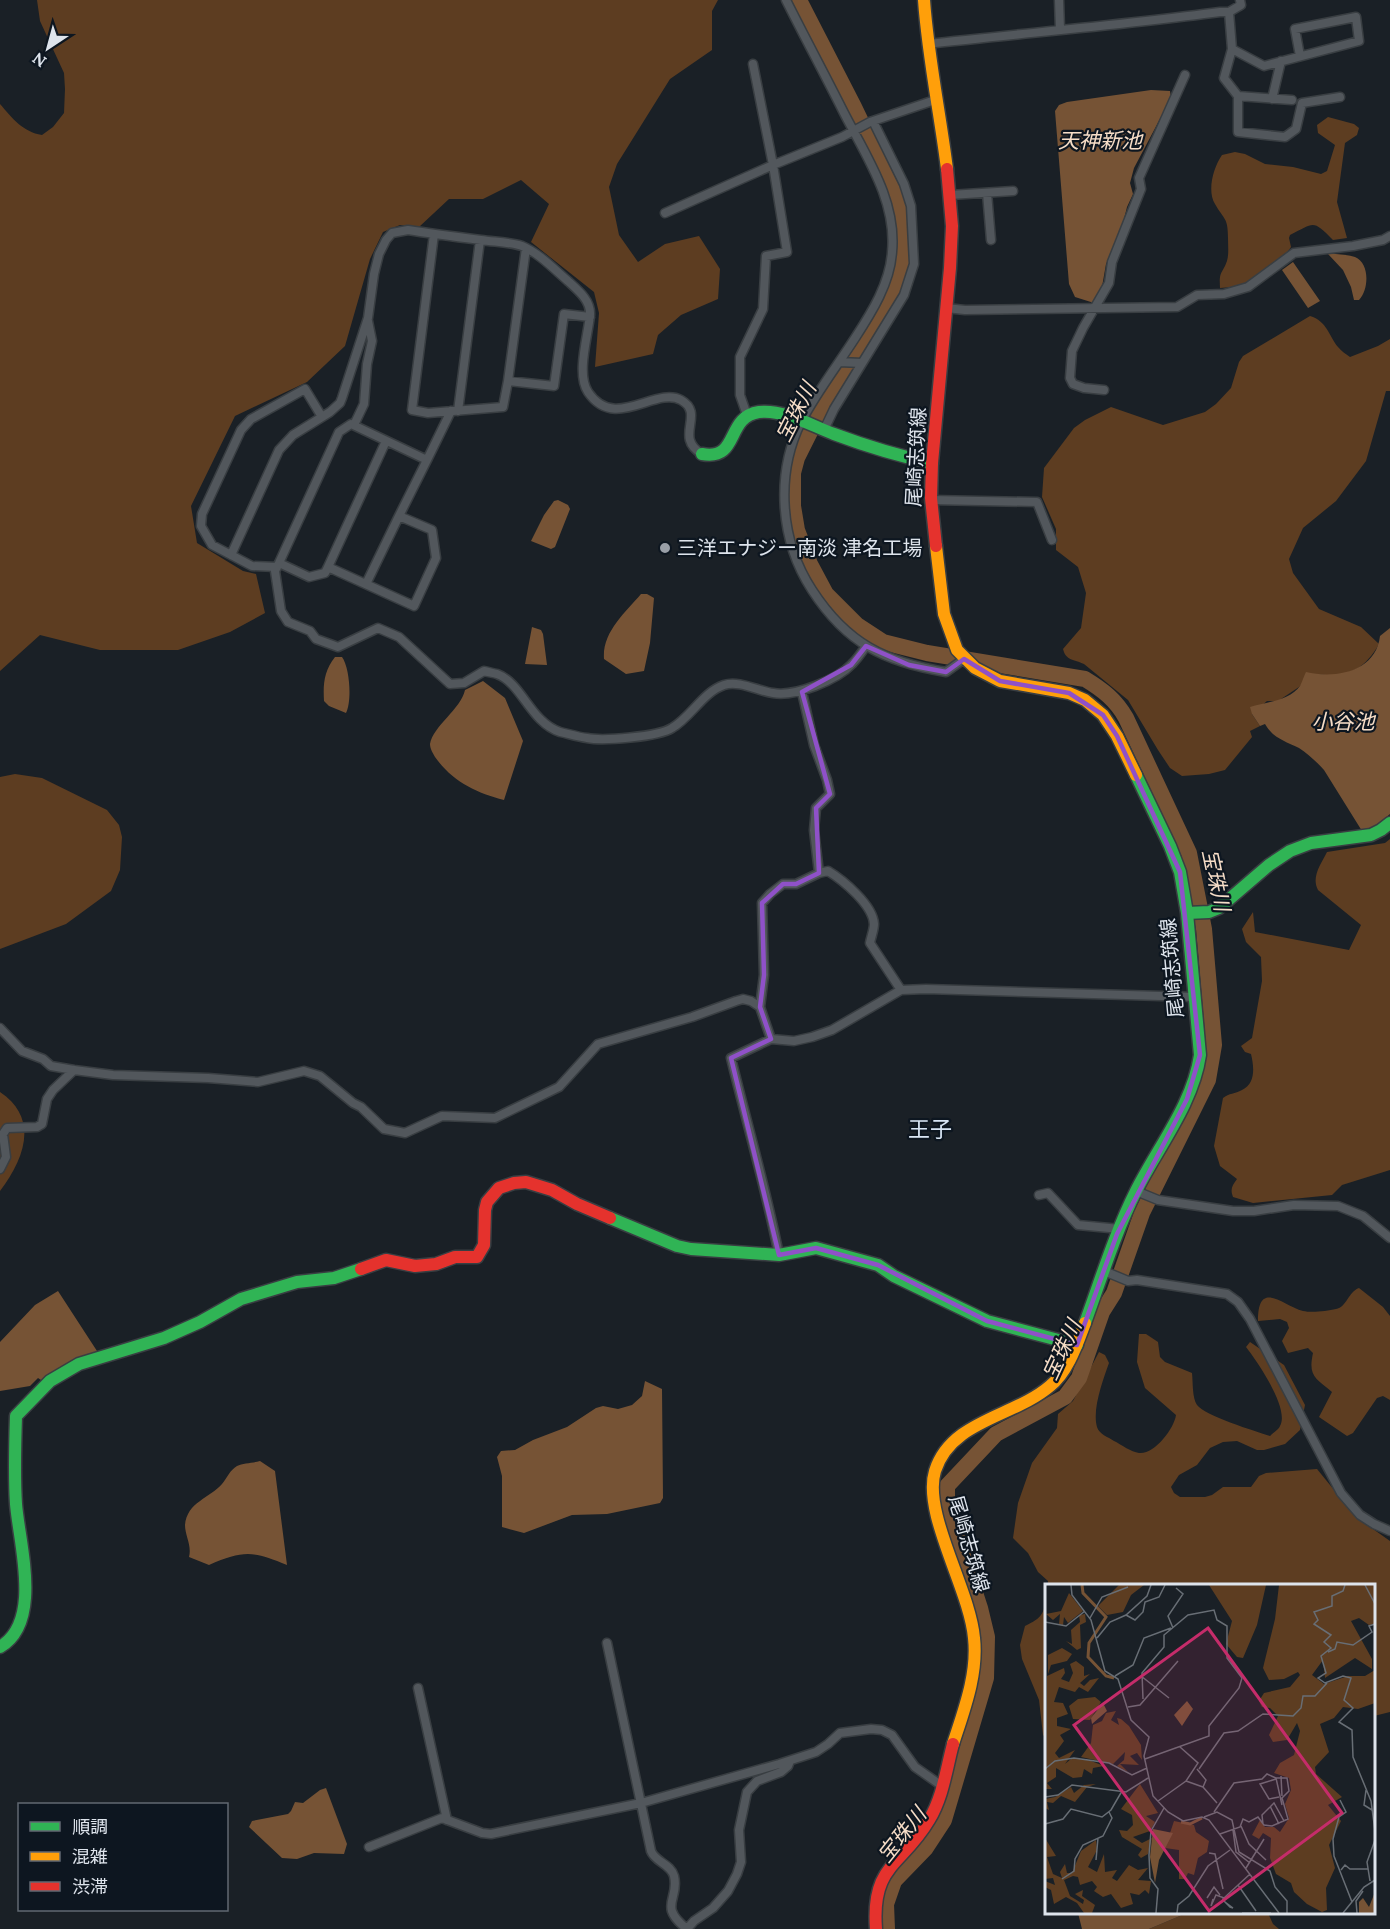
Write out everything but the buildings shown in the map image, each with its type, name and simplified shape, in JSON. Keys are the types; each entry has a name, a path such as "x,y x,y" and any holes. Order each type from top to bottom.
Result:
{"main road":[{"name":"尾崎志筑線","path":"876,1929 875,1904 879,1886 888,1870 930,1819 942,1786 973,1678 974,1627 936,1509 933,1486 936,1469 944,1452 959,1436 1037,1396 1052,1385 1077,1346 1109,1273 1120,1229 1182,1109 1197,1076 1200,1055 1190,913 1180,872 1118,736 1103,715 1085,700 1069,693 1000,681 959,659 944,614 931,500 932,463 950,268 950,195 938,99 927,44 925,0"},
{"path":"702,454 711,458 719,456 726,448 738,424 747,415 760,412 803,423 892,454 932,463"},
{"path":"1190,913 1209,912 1219,908 1286,853 1303,845 1363,837 1387,827 1390,823"},
{"path":"0,1647 7,1643 20,1624 26,1588 16,1505 14,1458 16,1416 50,1381 79,1364 164,1338 242,1299 297,1282 334,1278 386,1260 415,1266 455,1257 477,1257 484,1245 487,1202 499,1188 514,1183 526,1182 552,1190 577,1204 677,1246 779,1255 816,1248 878,1265 894,1276 987,1321 1077,1346"}],"street":[{"path":"786,0 877,175 891,216 892,251 887,279 869,316 803,423 788,456 785,520 794,553 808,585 824,608 866,646 915,667 946,672 959,659"},
{"path":"1059,0 1060,29"},
{"path":"927,44 1229,12 1241,3 1250,1"},
{"path":"1229,12 1232,49 1224,78 1238,96 1238,132 1286,137 1296,129 1302,103 1340,97"},
{"path":"1232,49 1264,66 1281,62 1359,41 1356,18 1295,29 1300,56"},
{"path":"1272,99 1281,62"},
{"path":"747,415 740,395 740,357 763,309 766,256 787,252 753,64"},
{"path":"1104,390 1084,388 1073,384 1070,378 1072,351 1109,283 1112,262 1141,189 1139,178 1185,75"},
{"path":"1238,96 1292,100"},
{"path":"665,213 872,122 938,99"},
{"path":"823,430 904,295 914,264 911,206 904,184 872,122"},
{"path":"950,195 1013,191"},
{"path":"987,193 991,240"},
{"path":"231,555 279,450 293,435 330,412 340,403 368,318 379,254 392,233 401,231 520,245 544,261 584,296 589,306 590,317 583,371 584,384 588,392 598,403 617,409 670,397 681,400 691,414 688,436 690,442 702,454"},
{"path":"434,234 412,410 428,413 503,407 526,248"},
{"path":"946,308 965,310 1177,307 1197,295 1224,294 1248,287 1294,253 1353,246 1383,240 1390,236"},
{"path":"366,584 426,460 454,411 480,240"},
{"path":"508,381 554,386 564,314 590,317"},
{"path":"354,425 364,404 367,364 372,341 368,318"},
{"path":"839,362 862,363"},
{"path":"322,417 305,389 250,419 241,430 202,514 201,526 212,545 252,566 278,565 309,576 325,573 386,441"},
{"path":"426,460 351,424 339,432 275,571 281,611 288,622 310,632 316,639 338,647 378,628 399,637 450,684 464,683 484,672 499,675 511,683 535,715 547,725 558,731 589,738 621,738 659,734 672,728 717,688 728,684 738,684 776,694 802,692 851,665 866,646"},
{"path":"931,500 1037,502 1052,540"},
{"path":"328,567 414,606 435,558 432,530 399,516"},
{"path":"802,692 814,745 830,794 816,808 814,830 819,873"},
{"path":"771,1039 759,1007 764,975 762,903 783,884 796,884 828,871 838,877 865,904 874,923 870,943 901,990"},
{"path":"779,1255 768,1200 731,1058 771,1039 794,1041 832,1030 901,990 1195,997"},
{"path":"0,1028 22,1051 43,1059 51,1066 74,1070 113,1075 258,1082 304,1071 320,1076 361,1107 384,1129 405,1133 442,1116 495,1118 560,1087 598,1044 692,1017 743,999 759,1007"},
{"path":"0,1169 6,1157 3,1134 7,1128 38,1127 42,1124 47,1099 74,1070"},
{"path":"1139,1192 1158,1200 1233,1211 1254,1211 1294,1205 1338,1206 1363,1216 1390,1238"},
{"path":"1039,1195 1047,1193 1078,1225 1120,1229"},
{"path":"1109,1273 1128,1281 1137,1280 1227,1294 1238,1302 1265,1346 1341,1493 1360,1515 1390,1531"},
{"path":"607,1643 653,1856 670,1869 673,1875 671,1905 674,1916 687,1929 694,1921 713,1908 728,1891 737,1874 741,1862 739,1830 747,1792 758,1781 781,1772 791,1760"},
{"path":"418,1688 447,1820"},
{"path":"369,1846 442,1818 482,1833 491,1834 641,1803 821,1750 840,1733 882,1730 895,1738 917,1770 942,1786"}],"highlighted area":[{"path":"866,646 909,665 946,672 964,659 1000,681 1069,693 1103,715 1117,736 1180,872 1200,1055 1187,1099 1117,1234 1077,1345 987,1321 878,1265 816,1248 779,1255 731,1058 771,1039 760,1007 764,975 762,903 783,884 796,884 819,873 816,808 830,794 802,692 851,665"}],"shaded area":[{"path":"37,0 718,0 712,11 712,50 670,79 617,164 609,187 619,235 638,262 665,244 699,236 720,269 718,299 681,315 658,335 653,354 595,367 599,313 594,292 531,242 549,204 521,180 483,199 449,199 419,227 400,225 383,232 370,259 345,346 307,382 235,416 191,506 197,543 243,571 256,574 265,613 230,632 178,650 100,650 40,635 0,671 0,104 24,128 42,135 53,127 64,113 64,73 40,21"},
{"path":"1328,117 1354,124 1359,128 1357,135 1345,143 1337,202 1347,238 1333,240 1317,226 1309,226 1290,235 1291,247 1288,252 1257,279 1245,285 1220,288 1220,275 1228,256 1228,231 1225,219 1213,199 1211,186 1216,166 1222,155 1235,152 1245,154 1265,164 1293,167 1321,174 1327,171 1335,145 1318,133 1317,125"},
{"path":"1310,316 1324,325 1338,347 1350,357 1390,339 1390,391 1386,391 1366,461 1336,501 1303,528 1289,559 1293,573 1319,609 1361,627 1379,644 1360,667 1344,674 1314,674 1278,701 1267,701 1252,714 1260,726 1250,731 1252,737 1225,770 1182,776 1170,768 1128,700 1084,664 1068,658 1064,653 1063,649 1081,628 1086,593 1078,567 1056,550 1056,529 1042,497 1044,468 1074,428 1111,407 1163,425 1205,412 1231,388 1243,356"},
{"path":"15,774 42,778 107,810 119,825 122,837 120,870 111,891 66,924 0,949 0,777"},
{"path":"1390,839 1390,1170 1342,1185 1332,1195 1253,1203 1233,1197 1232,1188 1237,1179 1220,1166 1214,1146 1223,1098 1247,1087 1252,1079 1251,1054 1245,1052 1241,1046 1252,1038 1262,981 1261,957 1246,942 1242,929 1253,912 1255,932 1349,950 1361,925 1318,890 1316,880 1318,871 1327,852 1385,843"},
{"path":"0,1092 20,1114 24,1127 24,1140 16,1166 0,1191"},
{"path":"1359,1288 1383,1307 1390,1316 1390,1400 1383,1396 1377,1398 1353,1433 1347,1436 1319,1417 1332,1392 1312,1372 1313,1353 1308,1348 1288,1353 1282,1341 1289,1328 1287,1322 1280,1319 1258,1321 1259,1308 1262,1301 1273,1298 1303,1311 1336,1309 1340,1308"},
{"path":"1139,1334 1146,1334 1158,1342 1160,1357 1165,1362 1192,1373 1194,1398 1197,1405 1210,1414 1231,1423 1270,1436 1280,1426 1282,1418 1280,1408 1271,1385 1246,1347 1250,1342 1284,1365 1305,1405 1300,1430 1285,1444 1264,1450 1257,1450 1237,1441 1223,1442 1210,1448 1197,1465 1179,1475 1171,1487 1180,1497 1205,1497 1223,1487 1251,1487 1259,1476 1266,1473 1317,1469 1356,1517 1390,1541 1390,1712 1375,1716 1375,1584 1048,1584 1048,1581 1038,1572 1028,1553 1013,1538 1018,1503 1032,1463 1057,1428 1058,1414 1073,1401 1099,1352 1105,1355 1109,1363 1097,1403 1096,1420 1100,1432 1139,1453 1151,1450 1162,1440 1176,1415 1145,1388 1137,1362"},
{"path":"1045,1606 1045,1737 1039,1700 1022,1659 1020,1645 1025,1626 1039,1617"},
{"path":"1185,1914 1268,1914 1273,1924 1279,1929 1149,1929"}],"water":[{"name":"天神新池","path":"1151,90 1170,91 1171,98 1134,168 1130,183 1133,194 1121,231 1106,264 1102,287 1094,303 1075,297 1069,284 1055,111 1059,105 1067,102"},
{"path":"1328,254 1355,257 1363,265 1366,284 1359,300 1354,300 1343,270"},
{"path":"1293,262 1320,301 1308,308 1282,270"},
{"path":"558,500 568,505 570,509 555,547 551,549 531,541 544,515 554,501"},
{"path":"641,594 654,598 650,643 644,671 626,674 604,659 604,649 616,624"},
{"path":"532,627 541,630 543,634 547,665 525,664"},
{"name":"小谷池","path":"1390,628 1390,814 1374,827 1362,831 1324,770 1302,750 1276,736 1265,724 1260,726 1250,707 1290,695 1300,686 1306,672 1341,673 1362,665 1371,658 1380,636"},
{"path":"335,657 342,657 347,669 349,693 346,713 329,706 324,701 325,678 328,667"},
{"path":"483,681 505,698 523,741 504,800 465,785 449,773 435,757 430,746 432,737 458,704 465,690"},
{"path":"58,1291 97,1351 44,1382 38,1378 30,1386 0,1391 0,1342 35,1305"},
{"path":"645,1381 662,1389 663,1498 660,1503 607,1514 572,1515 524,1533 502,1527 502,1476 497,1457 501,1451 515,1450 533,1440 567,1427 596,1408 603,1406 618,1409 632,1405 642,1396"},
{"path":"260,1461 275,1471 287,1565 248,1554 209,1565 189,1557 190,1548 185,1525 190,1511 217,1489 237,1466"},
{"path":"326,1788 347,1844 344,1854 314,1853 297,1859 282,1858 249,1827 252,1821 288,1814 295,1802 303,1803"},
{"path":"1078,1914 1185,1914 1149,1929 1082,1929"}],"waterway":[{"name":"宝珠川","path":"799,0 893,188 901,213 903,234 901,266 895,285 862,345 824,404 797,458 793,473 793,506 797,530 810,564 826,594 857,625 883,642 927,653 1085,679 1103,691 1118,706 1126,718 1189,853 1204,929 1214,1045 1208,1080 1142,1213 1114,1293 1102,1312 1079,1378 1065,1397 996,1434 947,1486 947,1507 980,1608 987,1637 986,1678 944,1820 925,1849 894,1881 886,1904 887,1929"}],"traffic: fast":[{"path":"702,454 722,451 741,422 748,416 768,412 798,419 870,447 932,463"},
{"path":"1085,1323 1121,1223 1190,1091 1200,1055 1187,913 1180,872 1136,775"},
{"path":"1187,913 1209,912 1219,908 1269,865 1290,851 1311,843 1371,835 1390,823"},
{"path":"610,1218 677,1246 691,1249 779,1255 816,1248 878,1265 894,1276 987,1321 1077,1345"},
{"path":"0,1647 13,1635 21,1620 25,1601 24,1560 15,1493 16,1416 50,1381 79,1364 164,1338 200,1322 241,1299 297,1282 334,1278 361,1269"}],"traffic: slow":[{"path":"924,0 928,43 947,169"},
{"path":"936,546 944,614 957,650 975,668 1000,681 1069,693 1085,700 1103,715 1117,736 1136,775"},
{"path":"953,1744 966,1705 975,1651 971,1619 935,1508 933,1488 935,1471 943,1454 969,1430 1019,1405 1050,1386 1062,1373 1071,1357 1085,1323"}],"traffic: jam":[{"path":"936,546 931,498 932,463 952,226 947,169"},
{"path":"361,1269 386,1260 415,1266 436,1264 455,1257 477,1257 484,1245 487,1202 499,1188 514,1183 526,1182 552,1190 610,1218"},
{"path":"876,1929 878,1891 883,1878 919,1835 934,1811 941,1793 953,1744"}],"place":[{"name":"三洋エナジー南淡 津名工場","path":"665,548"}],"district":[{"name":"王子","path":"930,1129"}]}
